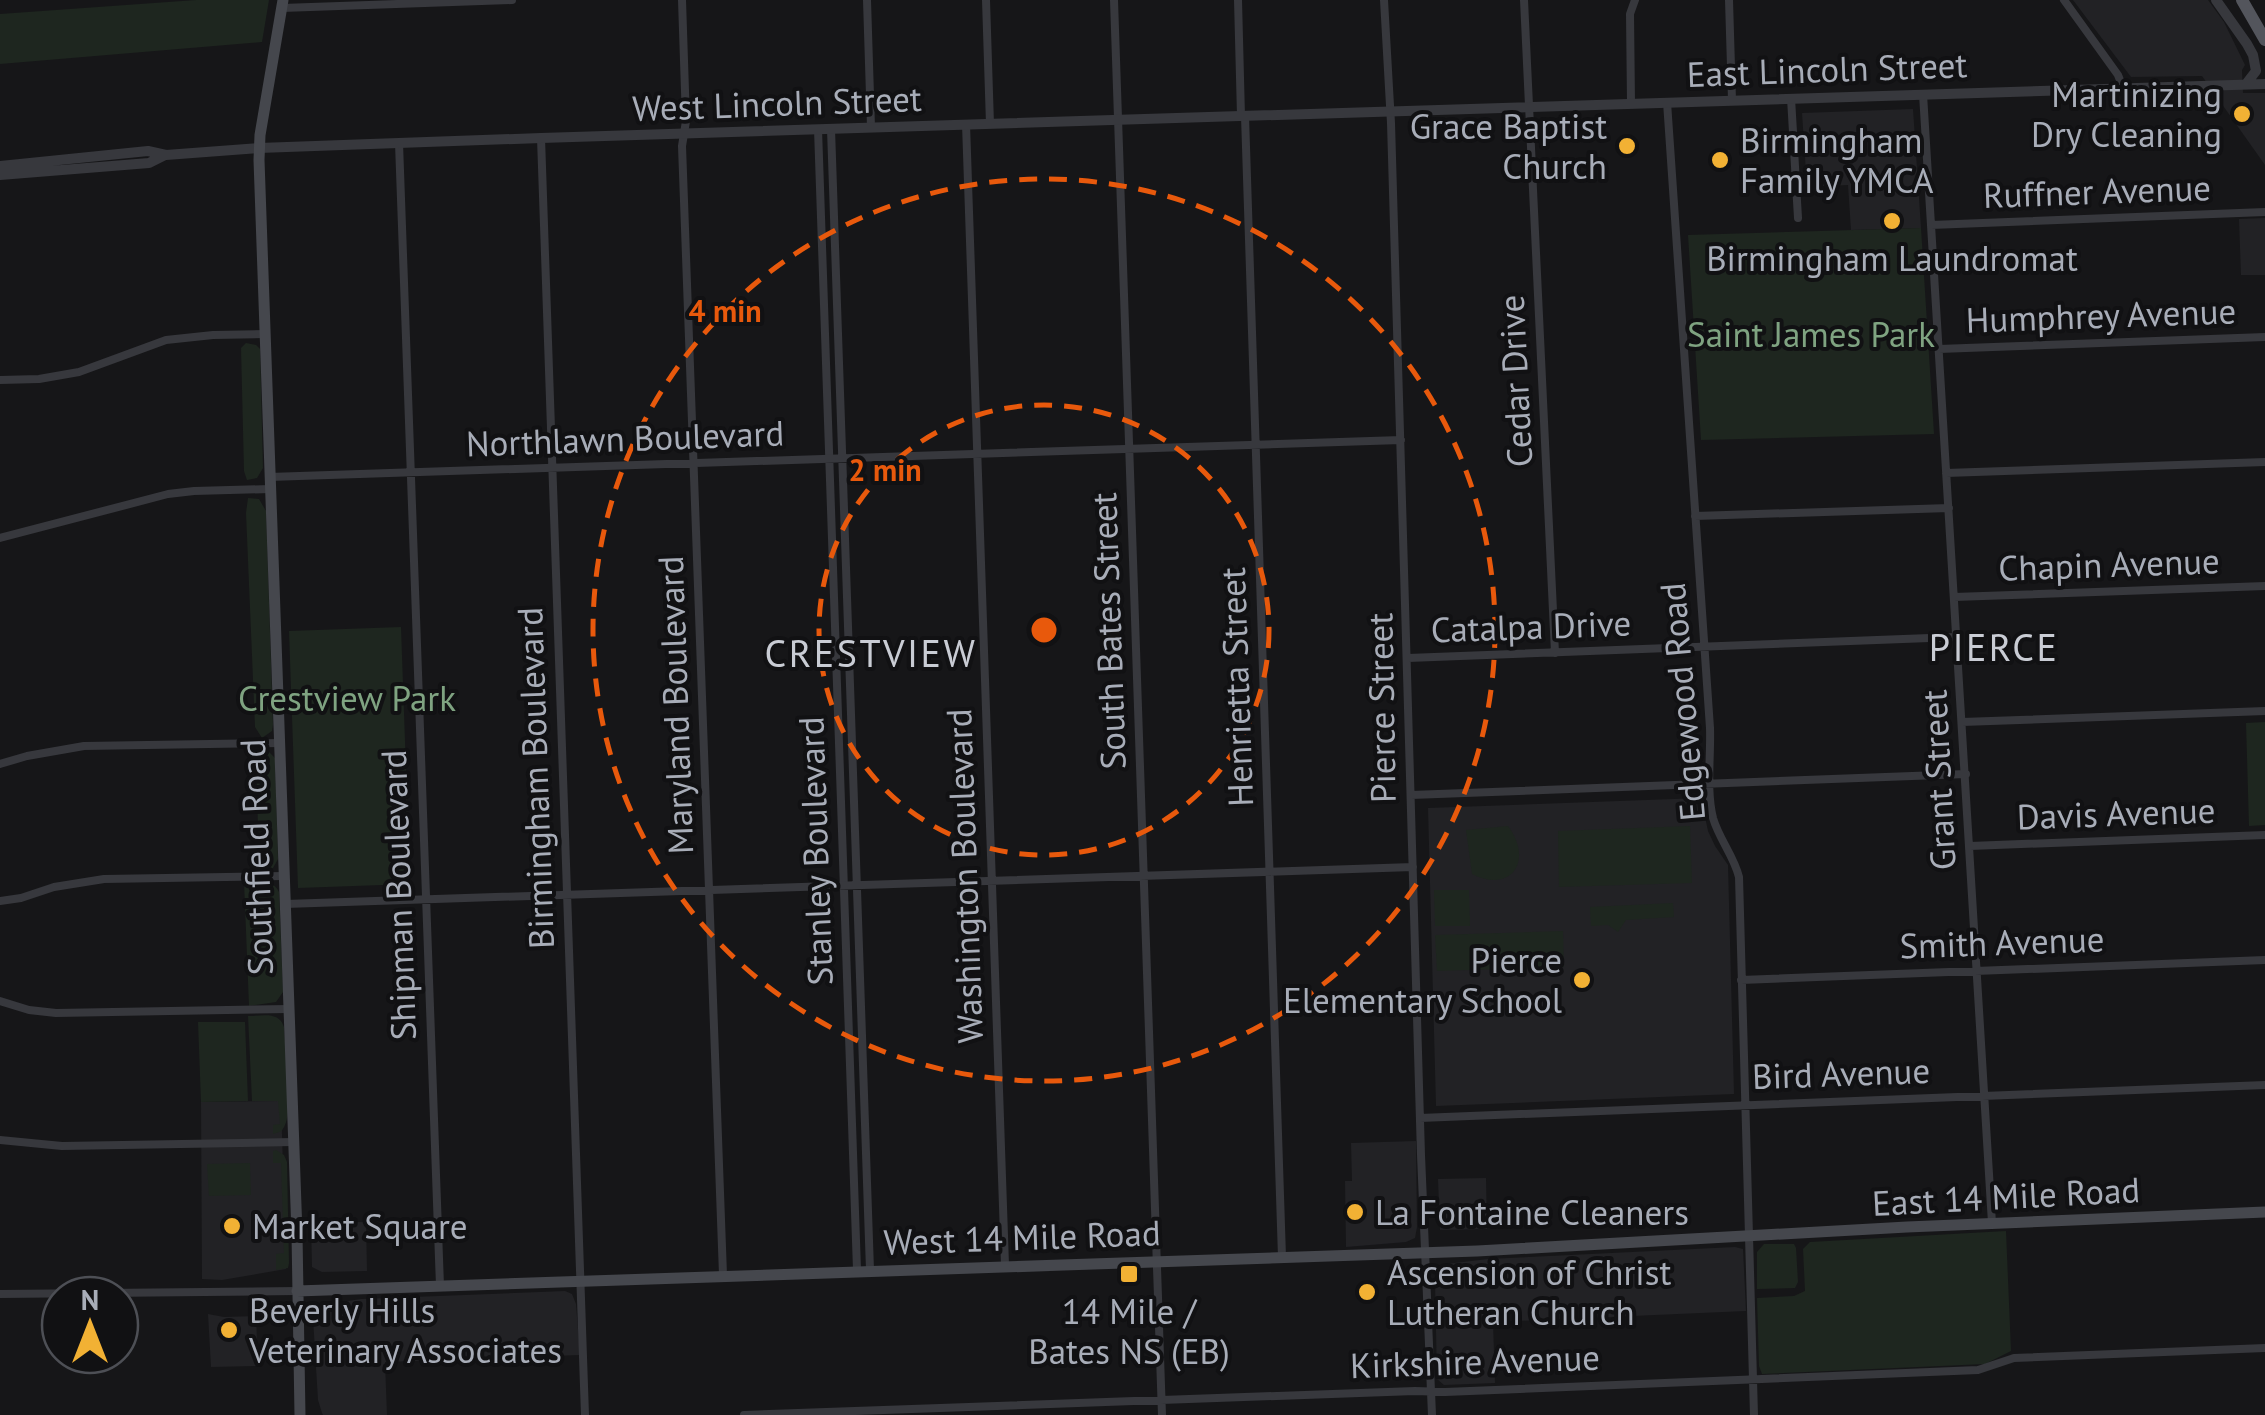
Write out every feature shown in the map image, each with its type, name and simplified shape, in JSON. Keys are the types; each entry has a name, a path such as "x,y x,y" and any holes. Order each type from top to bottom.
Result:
{"main road":[{"path":"2242,0 2265,40"},
{"name":"Southfield Road","path":"282,4 259,148 300,1415"},
{"name":"East 14 Mile Road","path":"1749,1236 2265,1212"},
{"name":"West 14 Mile Road","path":"297,1291 1425,1252 1749,1236"}],"street":[{"path":"282,4 512,0"},
{"name":"Maryland Boulevard","path":"682,0 686,118 682,148 723,1276"},
{"path":"867,0 871,128"},
{"path":"986,0 990,124"},
{"name":"South Bates Street","path":"1114,0 1162,1415"},
{"name":"Henrietta Street","path":"1238,0 1282,1257"},
{"name":"Pierce Street","path":"1384,0 1391,111 1432,1415"},
{"name":"Cedar Drive","path":"1524,0 1556,653"},
{"path":"1631,103 1630,14 1635,0"},
{"path":"1729,0 1732,100"},
{"path":"2064,0 2118,76 2122,88"},
{"path":"2216,0 2253,55 2256,71 2246,84"},
{"name":"East Lincoln Street","path":"1391,111 2265,84"},
{"name":"Grant Street","path":"1924,94 1992,1224"},
{"path":"1791,98 1798,218"},
{"name":"Edgewood Road","path":"1667,102 1714,820 1739,877 1754,1415"},
{"name":"West Lincoln Street","path":"0,175 148,151 166,155 398,143 1391,111"},
{"name":"Washington Boulevard","path":"966,124 1005,1266"},
{"name":"Stanley Boulevard","path":"818,129 850,1075 863,1270"},
{"name":"Stanley Boulevard","path":"831,129 862,1074 863,1270"},
{"name":"Birmingham Boulevard","path":"541,138 586,1415"},
{"name":"Shipman Boulevard","path":"398,143 440,1286"},
{"name":"West Lincoln Street","path":"0,166 103,161"},
{"name":"Ruffner Avenue","path":"1931,224 2265,212"},
{"path":"824,310 836,310"},
{"path":"0,380 79,372 166,340 264,334"},
{"name":"Humphrey Avenue","path":"1939,349 2265,337"},
{"name":"Northlawn Boulevard","path":"0,538 168,494 410,472 1402,440"},
{"path":"1946,473 2265,462"},
{"path":"1695,516 1948,508"},
{"name":"Chapin Avenue","path":"1954,598 2265,586"},
{"name":"Catalpa Drive","path":"1408,658 1956,637"},
{"path":"836,665 849,665"},
{"path":"1962,722 2265,711"},
{"path":"0,764 74,747 278,743"},
{"path":"1411,795 1966,774"},
{"name":"Davis Avenue","path":"1970,846 2265,836"},
{"path":"285,904 1413,867"},
{"path":"0,900 104,878 284,876"},
{"name":"Smith Avenue","path":"1741,980 2265,960"},
{"path":"0,1001 29,1010 56,1012 288,1010"},
{"path":"850,1075 862,1074"},
{"name":"Bird Avenue","path":"1420,1118 2265,1084"},
{"path":"0,1140 62,1146 293,1142"},
{"path":"0,1294 297,1291"},
{"name":"Kirkshire Avenue","path":"744,1415 1978,1370 2014,1358 2265,1348"}],"shaded area":[{"path":"2073,0 2208,0 2224,22 2245,65 2243,93 2265,93 2265,165 2202,76 2131,77"},
{"path":"1913,109 1921,228 1851,230 1848,185 1807,187 1802,113"},
{"path":"2265,218 2265,275 2241,275 2239,219"},
{"name":"Pierce Elementary School","path":"1701,798 1708,831 1728,865 1734,1094 1436,1106 1428,808"},
{"path":"281,1101 286,1269 222,1280 202,1279 201,1102"},
{"path":"1416,1141 1415,1238 1346,1247 1345,1181 1352,1181 1351,1143"},
{"path":"1486,1178 1487,1229 1440,1230 1438,1179"},
{"path":"366,1222 367,1271 322,1272 312,1267 311,1223"},
{"path":"1743,1249 1746,1311 1493,1322 1495,1383 1444,1385 1437,1379 1435,1281 1437,1269 1446,1264"},
{"path":"565,1291 572,1294 576,1304 580,1355 385,1362 387,1415 323,1415 318,1400 313,1318 315,1312 328,1304 361,1299"},
{"path":"208,1314 256,1316 258,1366 211,1367"}],"green space":[{"path":"196,0 269,0 262,42 0,64 0,14"},
{"name":"Saint James Park","path":"1921,228 1934,434 1701,440 1688,235"},
{"path":"246,343 260,349 263,468 257,478 247,480 241,348"},
{"path":"248,498 259,499 266,511 273,725 272,731 262,738 255,727"},
{"name":"Crestview Park","path":"401,627 410,884 298,888 289,631"},
{"path":"2265,722 2265,825 2249,826 2246,723"},
{"path":"259,748 275,758 278,859 273,868 266,870 259,863"},
{"path":"1508,826 1519,851 1514,871 1498,880 1472,874 1466,830"},
{"path":"1690,826 1692,883 1559,887 1558,831"},
{"path":"244,881 269,883 279,892 283,992 276,1002 249,1006"},
{"path":"1434,890 1469,890 1470,926 1435,926"},
{"path":"1673,903 1674,917 1626,920 1618,932 1608,925 1591,926 1590,907"},
{"path":"1563,931 1564,967 1437,971 1435,935"},
{"path":"248,1016 274,1016 284,1027 287,1117 283,1129 273,1134 273,1125 280,1124 278,1101 252,1101"},
{"path":"198,1022 245,1022 248,1101 201,1102"},
{"path":"276,1150 287,1162 289,1263 288,1268 276,1270 276,1254 284,1253 281,1163 273,1163"},
{"path":"250,1163 251,1195 209,1196 207,1164"},
{"path":"2006,1231 2011,1351 1985,1364 1762,1374 1757,1298 1794,1296 1805,1291 1803,1249 1810,1242"},
{"path":"1764,1244 1794,1244 1798,1282 1795,1288 1757,1289 1757,1252"}],"place":[{"name":"Martinizing Dry Cleaning","path":"2242,114"},
{"name":"Grace Baptist Church","path":"1627,146"},
{"name":"Birmingham Family YMCA","path":"1720,160"},
{"name":"Birmingham Laundromat","path":"1892,221"},
{"name":"Pierce Elementary School","path":"1582,980"},
{"name":"La Fontaine Cleaners","path":"1355,1212"},
{"name":"Market Square","path":"232,1226"},
{"name":"14 Mile / Bates NS (EB)","path":"1129,1274"},
{"name":"Ascension of Christ Lutheran Church","path":"1367,1292"},
{"name":"Beverly Hills Veterinary Associates","path":"229,1330"}],"district":[{"name":"PIERCE","path":"1994,646"},
{"name":"CRESTVIEW","path":"871,652"}]}
